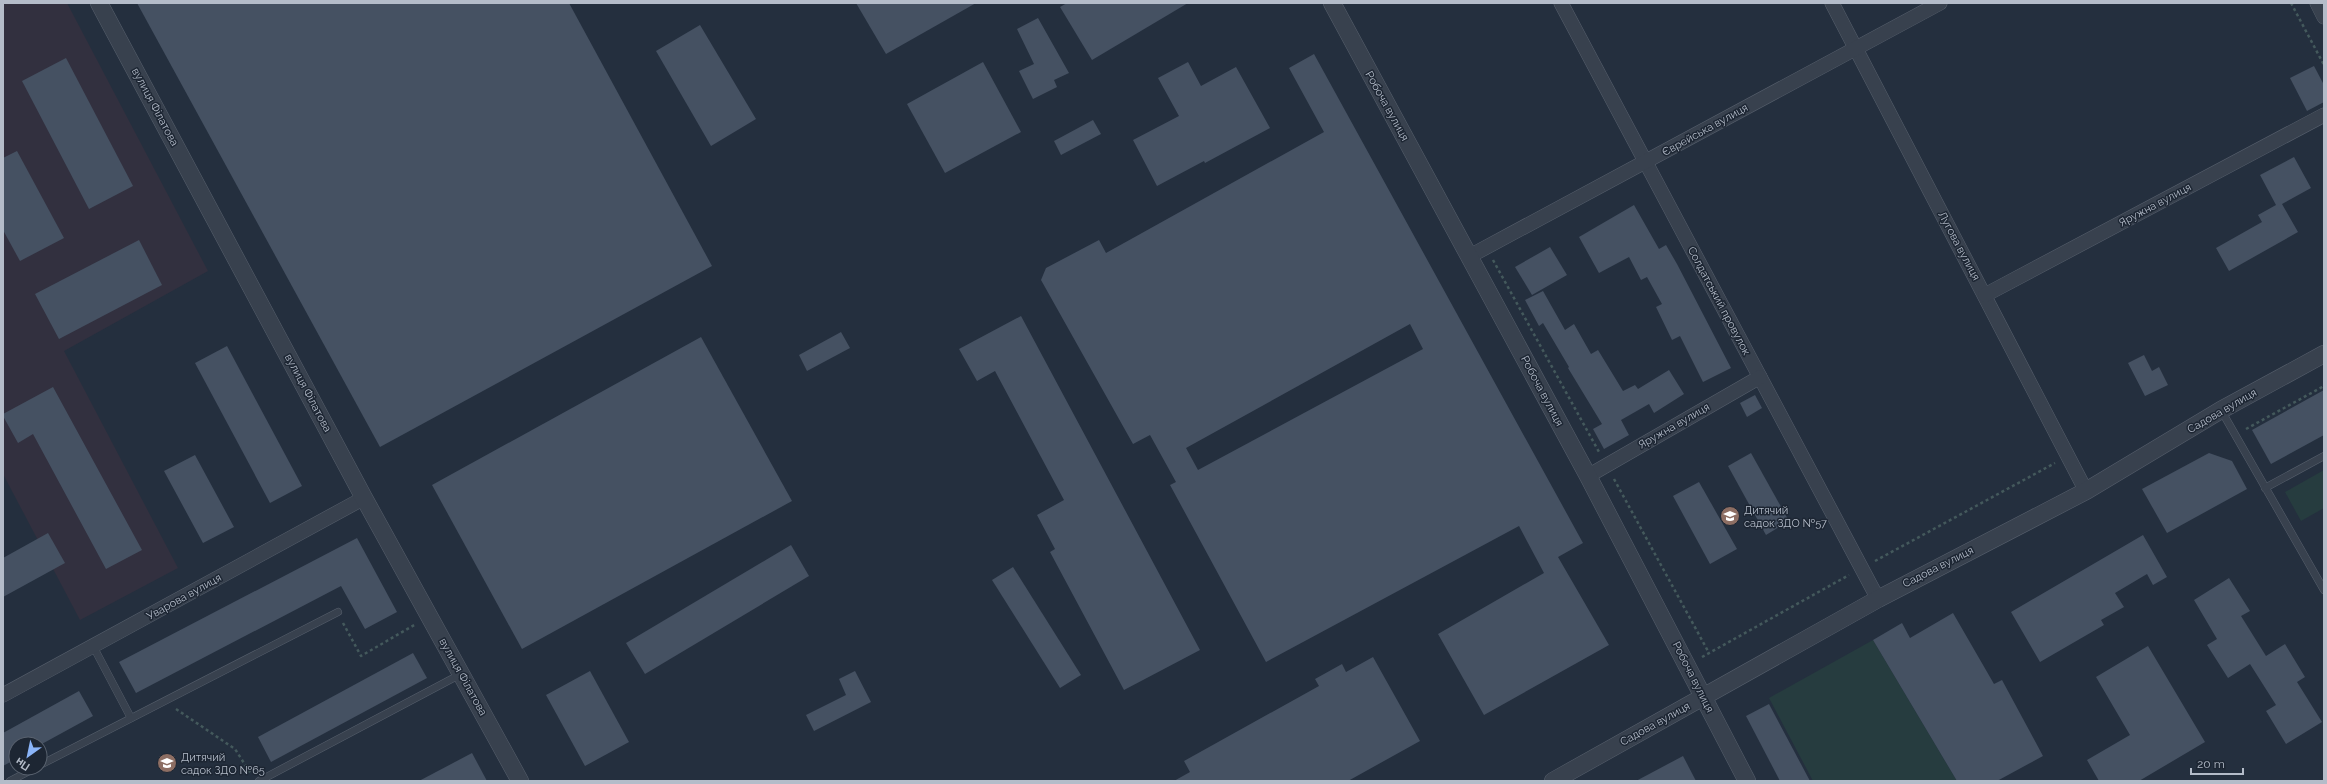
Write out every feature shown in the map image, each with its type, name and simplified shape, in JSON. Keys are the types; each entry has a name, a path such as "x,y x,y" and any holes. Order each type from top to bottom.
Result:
{"street":[{"name":"вулиця Філатова","path":"99,3 364,498 519,780"},
{"name":"Робоча вулиця","path":"1332,3 1588,476 1688,665 1702,697 1747,781"},
{"name":"Солдатський провулок","path":"1561,3 1878,599"},
{"name":"Лугова вулиця","path":"1832,3 2086,491"},
{"name":"Єврейська вулиця","path":"1470,256 1646,163 1940,3"},
{"path":"2317,3 2324,17"},
{"name":"Яружна вулиця","path":"1985,295 2324,115"},
{"name":"Садова вулиця","path":"1553,781 1878,599 2086,491 2221,410 2324,354"},
{"name":"Яружна вулиця","path":"1588,476 1760,377"},
{"name":"Уварова вулиця","path":"3,695 364,498"}],"lane":[{"path":"2221,410 2324,588"},
{"path":"2265,488 2324,456"},
{"path":"48,762 338,612"},
{"path":"93,646 131,718"},
{"path":"259,781 461,674"},
{"path":"10,781 20,776"}],"path":[{"path":"2291,3 2324,65"},
{"path":"1486,247 1709,653"},
{"path":"2235,434 2324,386"},
{"path":"1688,665 2068,456"},
{"path":"338,612 361,656 429,616"},
{"path":"165,701 235,749 252,775"}],"shaded area":[{"path":"3,3 67,3 208,271 64,351 178,568 80,620 3,474"}],"green space":[{"path":"2324,470 2324,508 2301,521 2285,492"},
{"path":"1873,640 1957,781 1813,781 1769,698"}],"building":[{"path":"137,3 569,3 712,266 380,447"},
{"path":"856,3 976,3 886,54"},
{"path":"1067,3 1188,3 1092,60 1060,7"},
{"path":"1038,18 1069,73 1054,80 1057,87 1033,99 1019,71 1034,64 1017,29"},
{"path":"700,25 756,119 711,146 656,51"},
{"path":"1314,54 1583,543 1558,557 1609,645 1484,715 1438,634 1544,573 1519,526 1266,662 1170,485 1176,482 1150,435 1133,444 1041,280 1046,268 1099,240 1106,253 1324,132 1289,68","holes":["1410,324 1423,349 1198,470 1186,448"]},
{"path":"66,58 133,186 89,209 22,81"},
{"path":"983,62 1021,132 945,173 907,104"},
{"path":"1188,62 1201,86 1236,67 1270,128 1205,163 1204,161 1157,186 1133,140 1179,116 1158,78"},
{"path":"2314,66 2324,85 2324,102 2307,111 2290,78"},
{"path":"1093,120 1101,134 1061,155 1054,141"},
{"path":"17,151 64,238 20,261 3,230 3,158"},
{"path":"2294,157 2311,188 2282,204 2298,232 2229,271 2216,248 2262,222 2258,215 2276,205 2260,175"},
{"path":"1634,205 1659,249 1666,245 1731,368 1703,382 1680,336 1672,340 1656,307 1662,304 1647,277 1641,280 1629,257 1599,273 1579,237"},
{"path":"139,240 162,285 59,339 35,294"},
{"path":"1550,247 1567,275 1532,295 1515,267"},
{"path":"1543,291 1565,330 1574,324 1591,354 1598,350 1623,391 1635,385 1638,389 1669,370 1684,394 1654,413 1649,404 1621,420 1629,435 1604,449 1593,429 1602,424 1543,323 1539,326 1525,300"},
{"path":"1021,316 1200,650 1124,690 1050,552 1055,549 1037,515 1064,500 995,371 977,381 959,349"},
{"path":"841,332 850,348 807,371 799,355"},
{"path":"701,337 792,501 522,649 432,485"},
{"path":"227,346 302,486 270,503 195,363"},
{"path":"2144,355 2152,371 2159,367 2168,385 2145,396 2128,363"},
{"path":"53,387 142,550 106,569 33,434 18,443 3,416 3,414"},
{"path":"2324,390 2324,435 2271,464 2252,430"},
{"path":"1755,395 1762,408 1747,417 1740,403"},
{"path":"1751,453 1789,521 1766,535 1728,466"},
{"path":"2209,453 2232,461 2247,489 2167,533 2142,489"},
{"path":"195,455 234,527 203,543 164,471"},
{"path":"1699,482 1737,549 1710,564 1673,496"},
{"path":"48,533 65,563 3,597 3,558"},
{"path":"2143,535 2167,577 2153,585 2147,574 2115,593 2124,607 2101,620 2104,625 2040,662 2011,612"},
{"path":"357,538 397,612 365,629 341,586 136,693 119,662"},
{"path":"791,545 809,576 645,674 626,643"},
{"path":"1013,567 1081,675 1060,688 992,580"},
{"path":"2229,578 2250,611 2241,616 2266,656 2285,644 2305,677 2297,682 2322,722 2286,744 2266,711 2276,705 2250,664 2228,678 2207,645 2217,639 2194,600"},
{"path":"1953,613 1994,684 2002,680 2043,756 1997,781 1957,781 1873,640 1902,623 1910,638"},
{"path":"2148,646 2205,742 2139,781 2099,781 2087,760 2130,735 2096,677"},
{"path":"413,653 427,678 271,762 258,737"},
{"path":"1373,657 1420,741 1348,781 1174,781 1190,772 1184,761 1319,686 1315,679 1342,664 1346,672"},
{"path":"590,671 629,742 585,766 546,695"},
{"path":"855,671 871,702 814,731 806,715 846,695 839,679"},
{"path":"79,691 93,716 48,741 48,736 8,736 8,763 3,766 3,733"},
{"path":"1769,704 1810,781 1780,781 1746,716"},
{"path":"472,753 487,781 419,781"},
{"path":"1683,756 1696,781 1636,781"}],"place":[{"name":"Дитячий садок ЗДО №57","path":"1730,516"},
{"name":"Дитячий садок ЗДО №65","path":"167,763"}]}
